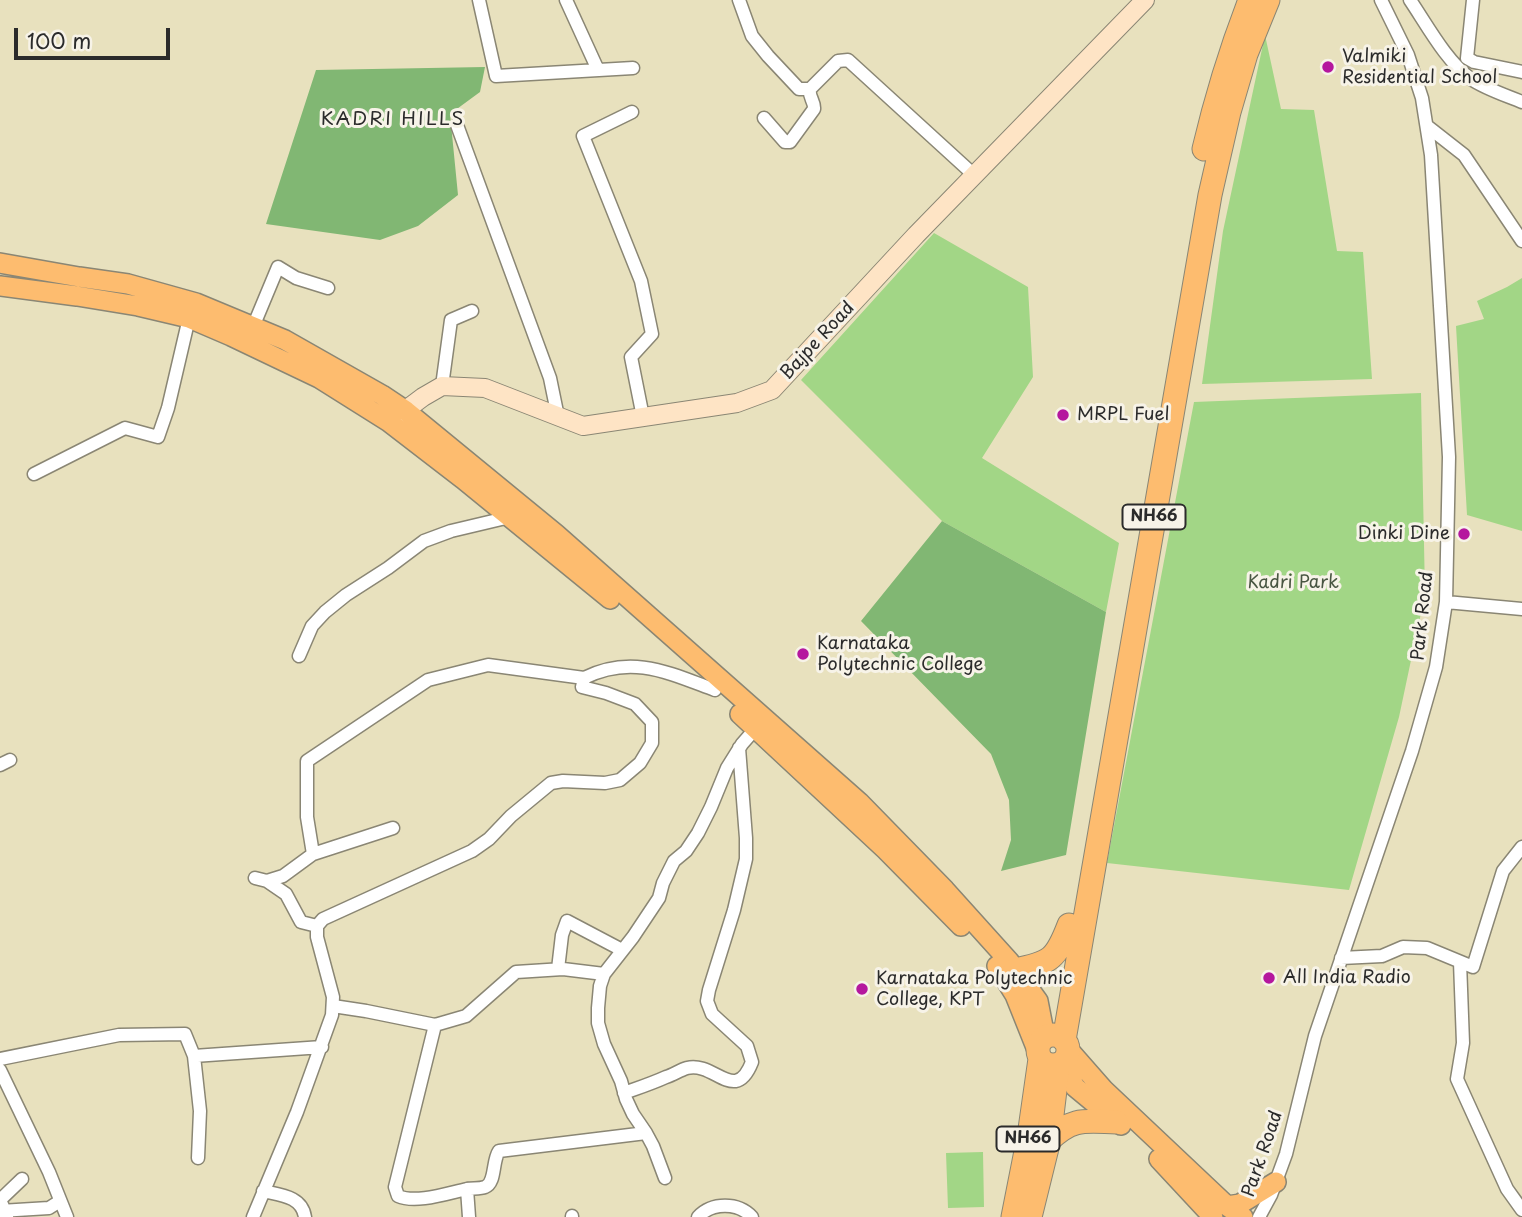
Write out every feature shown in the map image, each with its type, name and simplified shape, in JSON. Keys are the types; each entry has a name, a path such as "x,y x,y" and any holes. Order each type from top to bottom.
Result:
{"highway":[{"name":"NH66","path":"1030,1217 1049,1140 1053,1050 1069,925 1194,196 1214,108 1231,49 1250,0"},
{"name":"NH66","path":"1013,1217 1029,1136 1053,1050 1210,195 1229,112 1246,54 1268,0"},
{"path":"1015,970 1044,963 1060,949 1069,925"},
{"path":"1049,1140 1065,1126 1076,1122 1116,1122"}],"main road":[{"path":"0,263 128,284 196,303 285,340 406,411 556,534 886,850 988,953 997,955"},
{"path":"0,286 138,306 189,318 319,379 390,422 464,479 859,802 945,890 997,955 1015,970 1038,1001 1053,1050 1104,1090 1228,1213"},
{"path":"997,955 1015,995 1075,1087 1228,1213"},
{"path":"1228,1213 1276,1182"}],"street":[{"path":"479,0 496,76 633,68"},
{"path":"566,0 598,70"},
{"path":"739,0 752,36 799,89 810,89 838,61 848,60 974,176"},
{"name":"Park Road","path":"1259,1217 1272,1195 1286,1154 1315,1037 1412,751 1436,667 1446,602 1449,457 1431,155 1422,98 1408,55 1381,0"},
{"path":"1410,0 1452,60 1463,71 1482,85 1522,102"},
{"path":"1473,0 1467,58 1474,62 1522,72"},
{"name":"Bajpe Road","path":"442,386 485,388 583,426 737,403 772,390 916,235 1143,1"},
{"path":"764,118 785,142 790,142 814,109 810,89"},
{"path":"632,112 583,136 641,281 652,334 631,357 643,417"},
{"path":"457,125 550,378 558,417"},
{"path":"1427,126 1464,155 1522,241"},
{"path":"253,327 278,267 296,278 328,288"},
{"path":"390,422 442,386 451,320 472,311"},
{"path":"34,474 125,428 158,437 168,408 189,318"},
{"path":"299,656 312,626 325,612 424,541 451,531 510,517"},
{"path":"1446,602 1522,609"},
{"path":"313,854 307,817 307,761 428,680 488,665 584,678 598,671 628,666 656,669 724,693"},
{"path":"253,1217 298,1112 332,1015 333,998 317,937 317,926 323,919 472,851 551,783 605,783 620,780 640,763 652,743 652,722 635,704 582,687 584,678"},
{"path":"665,1178 653,1146 633,1114 604,1044 598,1023 598,1008 604,974 659,898 674,861 686,851 698,833 727,768 756,728"},
{"path":"624,1093 687,1068 701,1067 719,1078 732,1081 741,1079 747,1074 752,1062 747,1046 712,1014 708,1002 709,990 734,910 746,859 739,748"},
{"path":"317,926 301,922 286,894 261,879 283,876 313,854 393,828"},
{"path":"1341,958 1382,956 1403,947 1427,948 1473,967 1503,871 1522,847"},
{"path":"558,970 562,935 568,921 622,950"},
{"path":"1460,962 1463,1043 1457,1079 1507,1189 1522,1210"},
{"path":"333,1006 435,1025 466,1016 516,972 558,970 604,974"},
{"path":"435,1025 395,1187 398,1196 403,1199 414,1200 484,1188 491,1181 499,1151 646,1133"},
{"path":"0,1059 119,1035 185,1034 194,1056 200,1111 198,1158"},
{"path":"194,1056 322,1048"},
{"path":"0,1070 50,1172 56,1208 66,1217"},
{"path":"22,1179 0,1200 4,1213 56,1208"},
{"path":"467,1189 469,1217"},
{"path":"263,1191 294,1199 304,1209 305,1217"},
{"path":"698,1217 701,1213 719,1207 734,1205 746,1210 752,1217"}],"green space":[{"path":"1265,35 1281,109 1314,110 1337,251 1363,252 1372,379 1202,384 1223,231"},
{"path":"485,67 480,92 450,114 458,195 418,226 380,240 266,224 316,70"},
{"path":"934,233 1028,287 1033,377 982,458 1119,543 1106,612 942,521 801,380"},
{"path":"1522,278 1522,531 1467,515 1456,326 1484,319 1477,301"},
{"name":"Kadri Park","path":"1421,393 1425,594 1399,717 1349,890 1107,863 1194,402"},
{"path":"942,521 1106,612 1066,855 1001,871 1011,840 1009,800 991,754 861,621"},
{"path":"983,1152 984,1207 948,1208 946,1153"}],"place":[{"name":"Valmiki Residential School","path":"1328,67"},
{"name":"MRPL Fuel","path":"1063,415"},
{"name":"Dinki Dine","path":"1464,534"},
{"name":"Karnataka Polytechnic College","path":"803,654"},
{"name":"All India Radio","path":"1269,978"},
{"name":"Karnataka Polytechnic College, KPT","path":"862,989"}],"district":[{"name":"KADRI HILLS","path":"393,120"}]}
